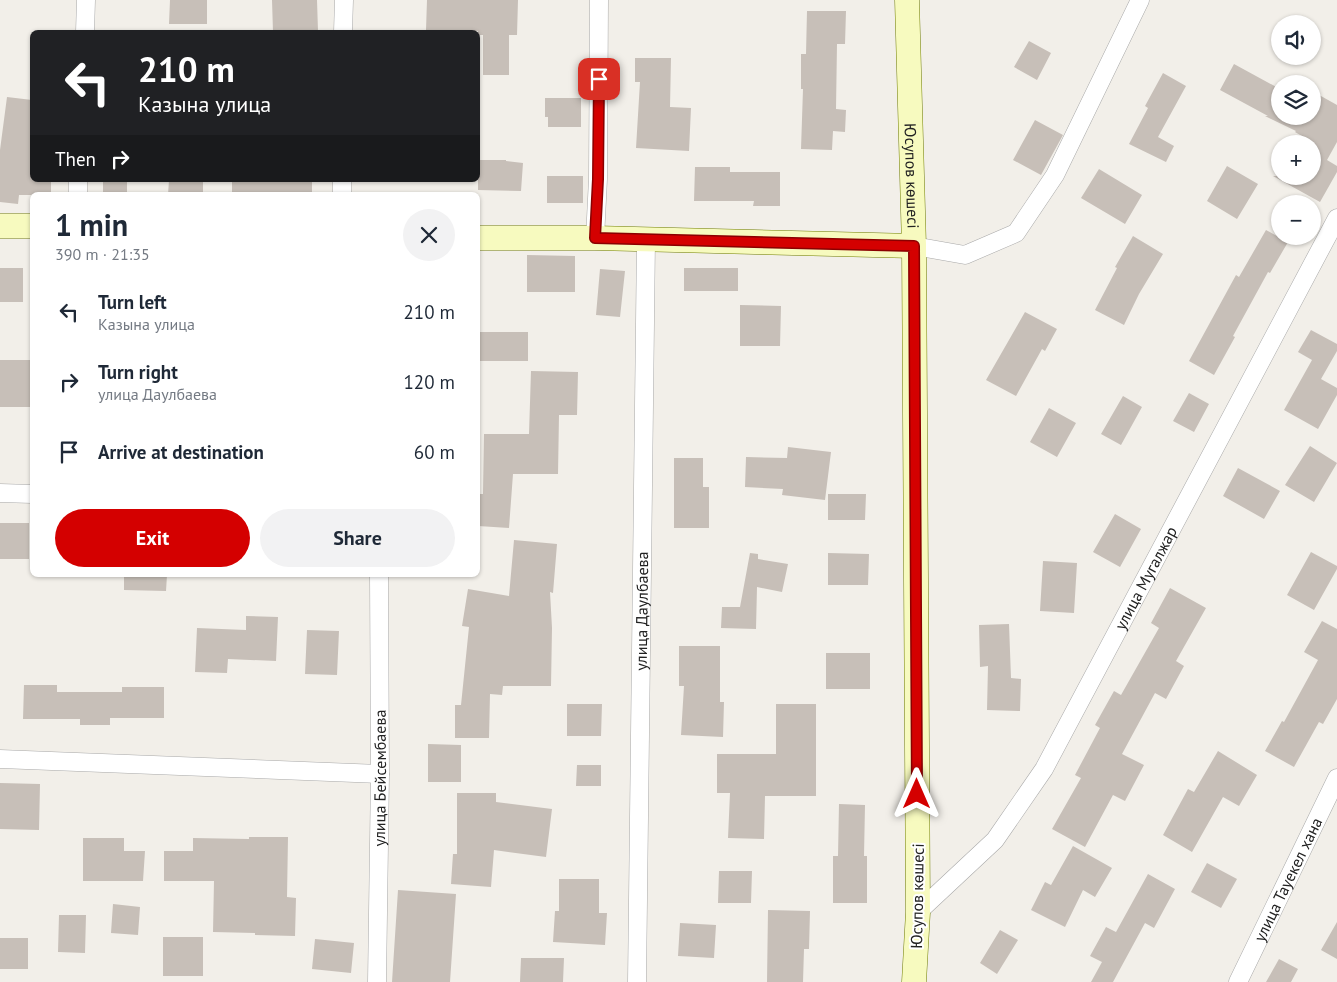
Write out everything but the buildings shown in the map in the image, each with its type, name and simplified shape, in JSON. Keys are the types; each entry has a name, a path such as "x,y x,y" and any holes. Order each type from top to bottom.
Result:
{"street":[{"path":"84,30 86,0"},
{"path":"343,30 344,0"},
{"path":"595,238 598,179 600,0"},
{"name":"Юсупов көшесі","path":"907,0 914,246 918,912 914,982"},
{"path":"480,238 595,238 914,246 965,255 1016,233 1055,175 1140,0"},
{"name":"улица Мугалжар","path":"918,912 995,840 1044,769 1337,218"},
{"path":"0,226 30,226"},
{"name":"улица Даулбаева","path":"637,982 646,240"},
{"path":"0,493 30,494"},
{"name":"улица Бейсембаева","path":"376,982 380,774 379,577"},
{"path":"0,759 380,774"},
{"name":"улица Тауекел хана","path":"1238,982 1337,778"}],"route":[{"path":"599,79 598,179 595,238 914,246 917,794"}]}
